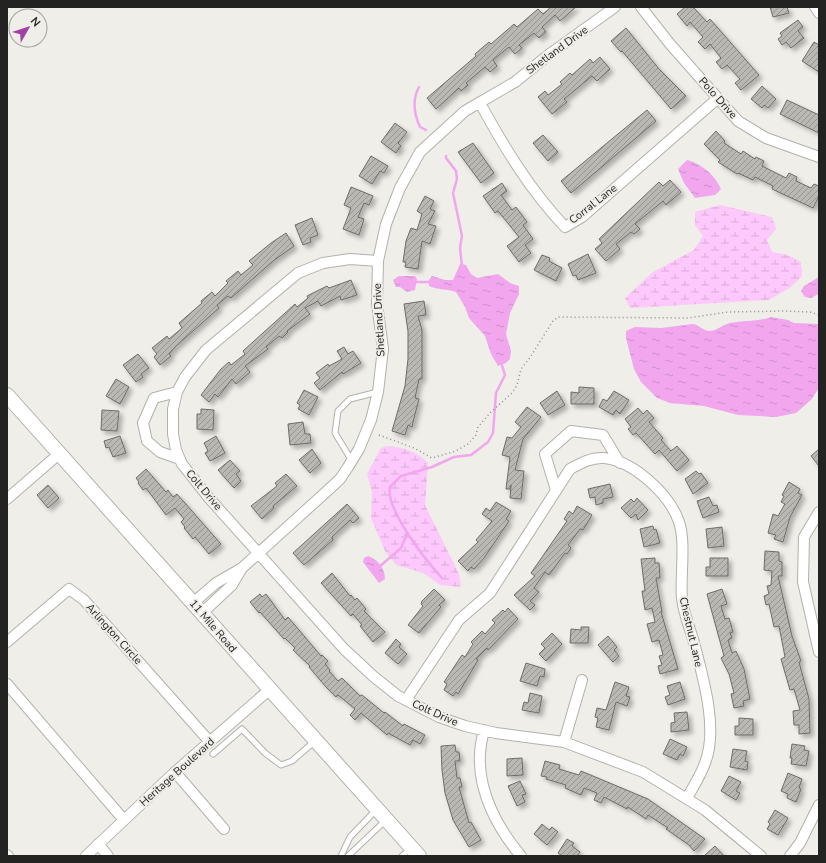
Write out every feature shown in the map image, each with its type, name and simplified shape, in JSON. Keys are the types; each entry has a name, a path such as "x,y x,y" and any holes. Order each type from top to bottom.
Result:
{"street":[{"name":"Shetland Drive","path":"198,608 232,585 242,568 340,479 359,449 371,420 378,392 383,349 377,303 378,260 386,224 400,188 420,152 466,111 515,82 615,7"},
{"name":"Polo Drive","path":"641,7 717,99 738,121 766,138 819,157"},
{"path":"815,7 819,13"},
{"name":"Corral Lane","path":"480,103 504,147 548,209 565,226 582,217 717,99"},
{"name":"Colt Drive","path":"378,260 350,259 323,263 298,273 206,350 185,377 178,392 173,409 173,434 180,459 195,481 344,649 373,676 406,700 439,717 484,730 564,742 643,772 705,810 761,856"},
{"name":"Colt Drive","path":"178,392 154,398 143,422 147,442 160,452 180,459"},
{"name":"11 Mile Road","path":"7,395 382,815 411,853"},
{"path":"556,490 545,454 571,431 603,435 620,463"},
{"path":"7,499 60,453"},
{"name":"Chestnut Lane","path":"406,700 459,620 490,593 570,469 586,460 604,458 620,463 647,477 668,501 680,523 682,599 706,696 710,737 706,763 687,798"},
{"path":"819,512 804,537 803,582 819,652"},
{"name":"Arlington Circle","path":"7,642 69,589 84,600 210,742"},
{"path":"564,742 582,680"},
{"path":"7,684 124,820"},
{"name":"Heritage Boulevard","path":"86,856 175,772 269,690"},
{"path":"484,730 480,755 484,790 494,815 506,838 521,856"},
{"path":"175,772 224,829"},
{"path":"790,856 800,843 819,805"},
{"path":"98,844 108,856"}],"lane":[{"path":"352,461 335,433 338,410 350,398 378,392"},
{"path":"212,754 242,729 265,752 281,765 292,761 316,741"},
{"path":"341,856 342,850 350,836 382,815"},
{"path":"348,856 382,815"}],"path":[{"path":"379,435 414,448 432,458 456,451 468,444 476,435 478,427 518,385 521,369 553,321 558,317 688,318 728,312 785,311 819,314"}],"green space":[{"path":"720,205 772,217 776,229 767,240 772,252 788,255 801,262 802,276 791,287 769,300 630,308 625,298 653,272 694,250 703,236 695,225 695,212"},
{"path":"387,446 409,450 419,455 428,463 425,505 459,574 461,587 440,585 423,573 396,565 385,551 371,518 372,492 367,474 381,448"}],"water":[{"path":"687,160 703,167 712,175 721,189 715,195 695,198 684,183 678,169"},
{"path":"460,264 466,265 471,274 477,278 498,274 510,283 519,286 519,294 510,313 506,334 511,351 510,359 506,363 498,366 491,354 485,336 469,318 465,307 456,292 429,286 429,280 432,276 445,280 453,280"},
{"path":"399,276 415,276 417,279 415,290 407,292 400,287 396,287 393,280"},
{"path":"819,277 819,293 812,298 805,297 801,291 804,286"},
{"path":"771,317 788,320 794,323 819,324 819,388 811,400 796,413 776,417 738,415 704,406 670,403 657,398 641,382 634,369 626,338 626,331 635,327 661,328 693,324 709,331 715,330 730,323 761,320"},
{"path":"368,556 372,557 378,562 384,572 385,579 379,583 363,562 364,558"}],"building":[{"path":"551,7 576,7 560,21 555,15 542,27 546,32 539,38 534,33 519,45 522,48 515,54 509,47 493,60 497,66 490,72 485,67 466,83 468,85 461,91 459,88 436,109 427,98 476,56 475,54 489,42 491,44 514,24 517,27 538,9 543,14"},
{"path":"685,7 693,7 707,22 710,19 759,75 741,90 735,83 740,79 727,65 722,69 716,62 721,58 710,44 705,49 698,42 703,37 690,22 687,26 677,14"},
{"path":"770,7 787,7 789,13 773,17"},
{"path":"798,20 803,27 798,31 804,38 791,48 786,42 782,45 778,39 782,36 780,33"},
{"path":"626,28 659,69 686,96 671,109 622,51 621,52 611,41"},
{"path":"814,42 819,45 819,72 802,61"},
{"path":"600,57 610,69 597,81 592,76 564,99 567,102 552,114 538,97 545,91 548,95 562,84 560,82 570,73 572,75 590,59 593,63"},
{"path":"762,86 776,99 768,108 764,105 762,108 751,99"},
{"path":"787,100 819,115 819,133 780,114"},
{"path":"647,110 656,121 571,193 561,181"},
{"path":"395,123 407,132 398,143 401,146 396,153 381,142"},
{"path":"716,131 725,141 724,143 741,154 743,151 755,159 756,157 764,161 762,166 786,178 789,173 797,177 796,181 811,188 814,184 819,186 819,196 813,208 772,189 773,186 755,177 753,180 738,173 737,174 718,162 720,160 704,144"},
{"path":"543,135 558,152 548,161 533,143"},
{"path":"473,143 494,173 481,183 458,152"},
{"path":"371,156 388,166 384,173 380,171 372,184 359,176"},
{"path":"670,180 681,192 666,205 663,201 635,224 640,229 634,234 631,232 616,244 620,249 606,261 595,249 602,243 599,239 659,182 663,186"},
{"path":"502,183 507,191 501,195 512,210 516,207 527,222 523,225 533,239 525,245 531,253 519,262 507,246 519,237 498,211 495,213 483,196"},
{"path":"351,187 373,196 369,205 364,203 358,217 364,219 359,235 343,229 351,208 344,205"},
{"path":"425,196 434,201 430,209 435,211 428,224 436,226 430,244 422,241 418,269 405,267 406,262 403,262 406,241 411,228 417,230 422,214 417,211"},
{"path":"312,218 318,235 310,238 311,242 303,245 295,225"},
{"path":"286,233 294,246 273,261 231,298 228,296 217,305 219,308 176,346 169,354 171,356 160,365 154,357 157,354 152,348 167,336 169,339 182,328 179,323 202,303 201,301 212,292 215,296 228,283 226,281 238,271 241,275 253,265 249,261"},
{"path":"588,254 596,273 578,280 576,275 573,276 568,264"},
{"path":"542,255 550,258 549,261 562,268 556,281 534,270"},
{"path":"351,280 357,295 341,300 340,296 321,306 318,301 305,308 310,314 287,331 288,332 282,338 279,336 266,347 268,349 245,366 250,372 236,384 232,379 218,397 215,394 209,402 201,395 221,369 229,362 231,365 245,354 243,351 295,304 297,307 308,298 307,296 327,286 329,288"},
{"path":"424,301 426,315 418,316 422,330 422,379 419,379 415,398 419,399 412,427 408,425 405,435 392,431 405,386 408,359 408,331 404,304"},
{"path":"344,347 348,354 353,351 361,363 343,374 342,372 320,390 314,383 320,378 316,373 328,364 329,366 342,359 337,351"},
{"path":"138,354 149,368 141,374 143,377 136,382 123,365"},
{"path":"116,379 129,387 120,404 106,396"},
{"path":"579,387 594,388 594,404 571,404 571,392 579,393"},
{"path":"304,390 318,397 309,415 298,409 300,405 297,403"},
{"path":"557,391 565,405 548,415 540,403"},
{"path":"614,391 629,400 620,414 616,410 613,415 599,407 603,399 607,401"},
{"path":"527,407 541,417 523,439 515,470 524,471 521,499 510,498 511,485 510,489 506,489 510,457 502,455 507,437 512,438 521,427 515,422"},
{"path":"638,408 643,414 647,410 654,418 649,422 663,438 661,440 671,451 677,446 689,460 677,471 659,450 655,454 636,433 633,435 628,429 631,427 625,419"},
{"path":"201,409 214,410 213,430 197,429 197,414 201,414"},
{"path":"102,410 119,411 117,431 101,430"},
{"path":"303,422 305,434 310,434 311,443 290,445 288,424"},
{"path":"120,436 126,453 113,457 109,447 106,448 104,441"},
{"path":"216,436 225,453 210,461 205,453 208,451 204,443"},
{"path":"312,449 321,463 310,473 299,460"},
{"path":"819,449 819,466 811,456"},
{"path":"230,460 240,471 236,474 241,481 234,488 218,470"},
{"path":"146,469 166,492 168,490 173,497 177,494 221,544 209,554 195,537 193,539 184,528 185,527 181,522 184,519 175,508 166,515 146,488 143,490 138,483 139,482 136,478"},
{"path":"696,471 699,474 701,473 708,483 693,494 685,479"},
{"path":"286,474 297,486 273,506 274,508 262,519 251,506 277,486 275,483"},
{"path":"789,482 800,489 798,493 802,495 790,517 783,542 774,539 776,535 768,533 773,514 778,516 785,504 781,502 784,496 782,495"},
{"path":"610,484 613,497 603,499 603,503 596,505 595,497 590,498 588,489"},
{"path":"48,485 59,498 48,508 37,495"},
{"path":"709,497 713,506 717,505 719,512 703,518 697,501"},
{"path":"637,498 648,510 638,520 636,514 631,518 621,508 631,499 634,502"},
{"path":"496,502 511,511 506,519 509,521 484,558 474,569 471,567 468,571 458,561 478,542 476,540 492,521 482,514 486,508 490,511"},
{"path":"347,504 359,518 353,523 350,520 332,537 333,540 304,565 293,553"},
{"path":"577,506 592,515 583,530 580,529 568,545 571,548 567,554 565,553 549,575 545,572 534,588 539,592 530,601 535,605 530,610 514,595 535,576 531,573 567,521 564,519 569,511 573,514"},
{"path":"653,526 654,530 656,529 660,543 644,547 640,529"},
{"path":"722,527 724,546 708,548 706,529"},
{"path":"765,551 779,552 779,561 782,562 782,576 778,576 792,636 801,661 799,662 809,699 810,733 799,734 799,725 794,725 793,711 800,710 794,689 790,690 781,659 785,657 779,626 774,627 769,604 766,605 764,596 769,594 767,586 771,585 772,571 764,570"},
{"path":"655,558 655,563 659,563 660,578 656,578 661,612 678,669 660,674 658,666 662,665 659,656 663,655 659,640 652,642 647,624 655,622 652,608 645,610 642,591 645,591 641,559"},
{"path":"710,558 728,558 728,576 706,576 706,567 710,567"},
{"path":"332,573 350,596 351,595 355,600 357,598 366,609 364,611 385,632 373,642 360,626 362,625 353,614 351,616 321,583"},
{"path":"434,589 445,600 439,605 441,607 419,633 408,625 423,606 421,604 422,601"},
{"path":"722,589 727,604 721,606 725,619 729,618 733,632 730,633 732,638 728,640 732,653 736,651 744,669 750,699 743,701 744,706 734,708 731,694 734,693 729,674 721,658 724,656 707,594"},
{"path":"260,594 262,597 266,594 285,620 288,617 321,656 322,655 328,661 325,664 338,681 342,678 360,696 362,695 384,713 385,712 403,726 404,724 425,735 420,744 413,740 410,745 388,733 387,735 361,713 355,720 350,715 355,709 338,695 336,697 326,687 309,667 310,666 293,650 295,648 285,638 284,639 250,602"},
{"path":"508,608 518,619 488,650 487,648 476,659 478,660 458,694 456,692 453,696 444,690 447,684 444,682 462,655 465,657 473,644 471,642 482,631 485,634 495,623 492,620 503,610 505,612"},
{"path":"581,627 589,627 588,643 570,643 571,629 581,630"},
{"path":"552,633 562,644 546,661 539,654 545,648 541,644"},
{"path":"608,636 617,647 614,650 619,656 613,662 598,645"},
{"path":"396,639 401,644 399,647 407,654 398,664 385,653"},
{"path":"526,663 545,669 544,677 540,676 537,686 520,681"},
{"path":"615,682 629,687 626,696 630,697 627,706 616,702 609,730 596,727 598,718 595,717 597,708 606,710"},
{"path":"680,682 685,699 668,705 665,697 670,695 667,686"},
{"path":"530,693 542,696 539,713 522,710 524,702 528,703"},
{"path":"687,712 689,730 671,732 671,723 675,722 674,713"},
{"path":"739,718 753,719 753,735 735,735 735,726 739,726"},
{"path":"670,739 687,747 683,756 680,754 677,760 663,754"},
{"path":"792,744 805,746 804,750 809,751 806,766 791,764 792,758 790,758"},
{"path":"455,745 456,752 459,752 460,761 455,761 457,778 460,778 462,787 459,787 469,823 471,822 481,840 469,847 453,820 445,793 441,746"},
{"path":"733,749 747,751 745,761 748,762 747,770 730,767"},
{"path":"522,758 523,775 507,776 507,759"},
{"path":"545,761 560,765 559,769 579,775 581,771 648,799 705,839 694,851 689,845 666,829 668,828 648,815 646,819 628,807 627,809 604,797 601,803 594,800 597,793 584,788 581,795 565,788 566,785 546,779 547,777 541,776"},
{"path":"788,773 802,779 799,788 801,789 796,802 787,798 788,794 781,791"},
{"path":"729,776 741,782 736,791 740,793 736,800 721,791"},
{"path":"520,781 526,794 522,795 525,802 517,806 508,786"},
{"path":"775,810 788,818 778,835 767,829 770,824 768,822"},
{"path":"542,824 549,830 552,827 558,832 547,845 534,834"},
{"path":"567,839 574,843 572,846 580,852 577,856 562,856 558,853"},
{"path":"715,846 724,856 704,856"}],"waterway":[{"path":"419,87 415,97 415,112 420,127 426,130"},
{"path":"446,156 456,171 457,179 453,193 462,236 460,248 462,266"},
{"path":"415,282 430,282"},
{"path":"442,578 408,535 394,508 390,497 390,487 401,476 432,467 454,457 471,455 488,442 493,433 496,393 505,375 501,362"},
{"path":"379,567 401,548 407,534"}]}
